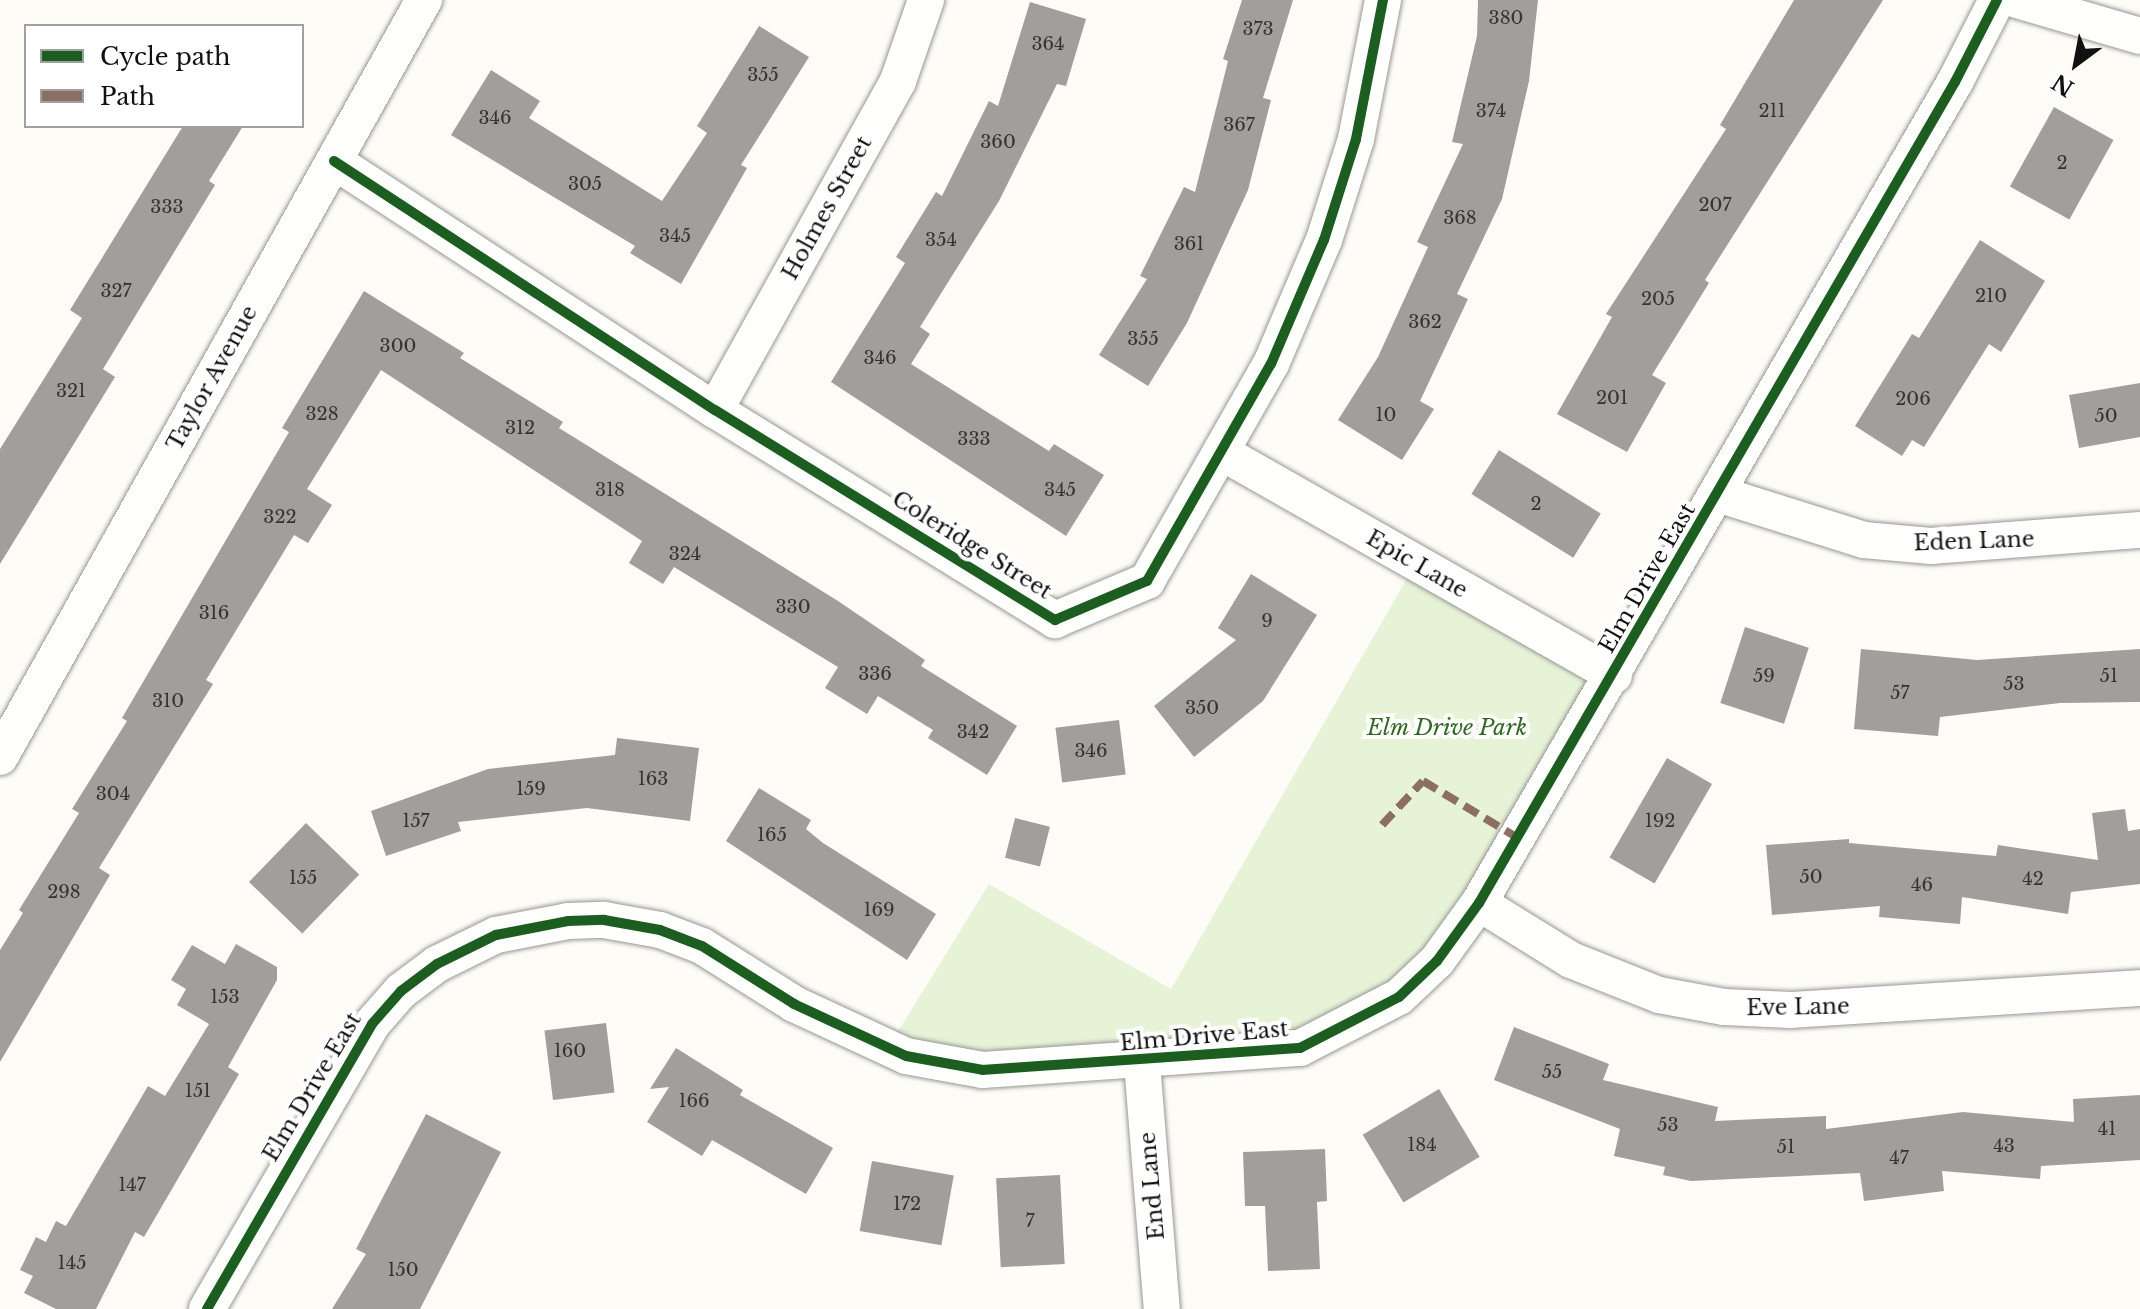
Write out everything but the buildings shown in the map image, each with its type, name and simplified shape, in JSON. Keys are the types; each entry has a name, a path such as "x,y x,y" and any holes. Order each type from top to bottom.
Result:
{"street":[{"name":"Taylor Avenue","path":"0,757 424,0"},
{"name":"Holmes Street","path":"715,410 898,81 926,0"},
{"name":"Coleridge Street","path":"334,161 715,410 1055,620 1147,581 1271,364 1324,240 1356,139 1383,0"},
{"name":"Elm Drive East","path":"207,1309 372,1024 401,991 437,964 496,935 568,921 604,920 660,930 702,946 794,1004 906,1056 983,1070 1142,1063 1300,1048 1359,1022 1399,997 1437,961 1479,903 1718,494 1997,0"},
{"path":"2017,0 2140,36"},
{"name":"Epic Lane","path":"1221,452 1614,675"},
{"name":"Eden Lane","path":"1718,494 1864,540 1931,546 2140,530"},
{"name":"Eve Lane","path":"1479,903 1571,960 1659,995 1724,1007 1791,1010 2140,988"},
{"name":"End Lane","path":"1142,1063 1162,1309"}],"green space":[{"name":"Elm Drive Park","path":"1413,568 1605,677 1433,958 1300,1041 985,1064 891,1043 989,884 1171,989"}],"marked path":[{"path":"1382,825 1423,781 1518,838"}],"cycle path":[{"path":"334,161 715,410 1055,620 1147,581 1271,364 1324,240 1356,139 1383,0"},
{"path":"207,1309 372,1024 401,991 437,964 496,935 568,921 604,920 660,930 702,946 794,1004 906,1056 983,1070 1300,1048 1399,997 1437,961 1479,903 1955,82 1997,0"}]}
